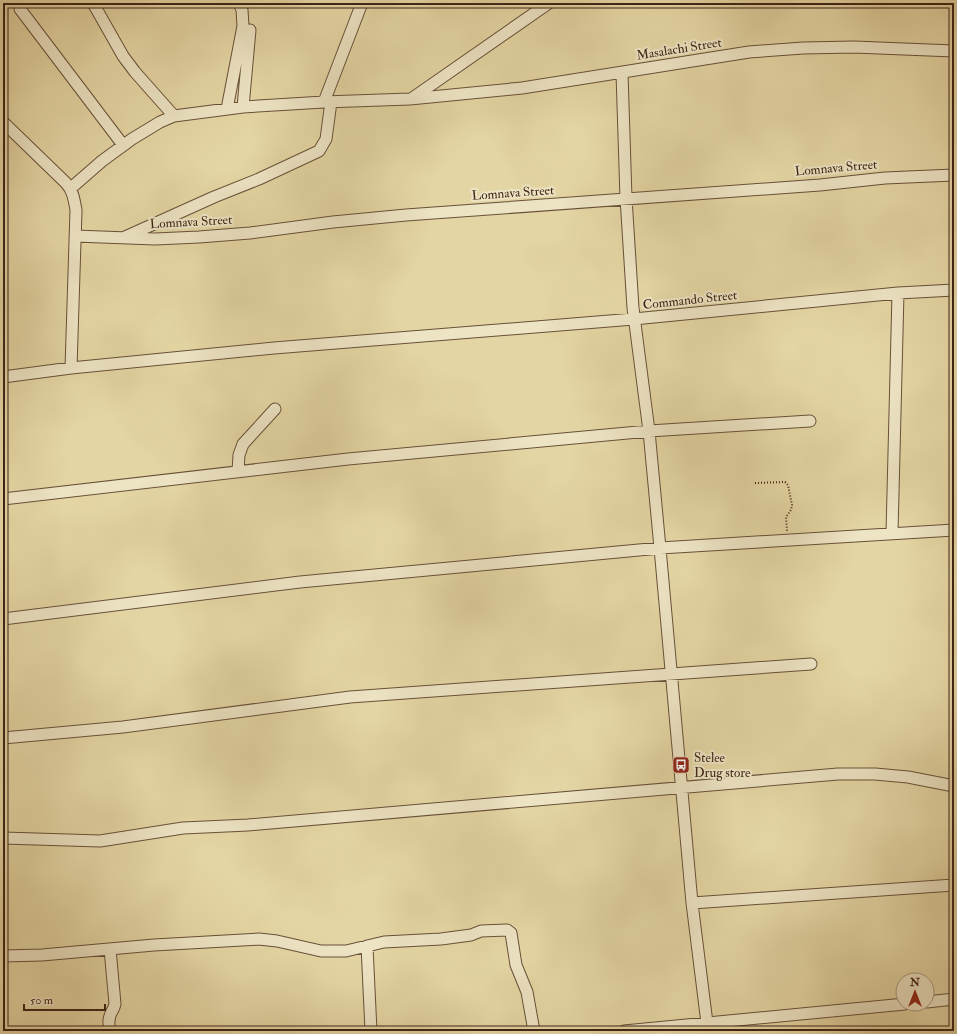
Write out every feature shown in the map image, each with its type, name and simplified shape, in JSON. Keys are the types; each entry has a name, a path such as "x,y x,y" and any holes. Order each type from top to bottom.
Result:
{"street":[{"path":"93,3 123,56 135,72 174,116"},
{"path":"227,109 244,26 242,10 239,3"},
{"path":"122,238 214,197 259,179 319,151 326,139 327,102 362,3"},
{"path":"410,99 549,3"},
{"path":"20,9 123,145"},
{"path":"243,107 250,30"},
{"name":"Masalachi Street","path":"71,188 123,145 160,122 174,116 243,107 410,99 522,88 748,52 803,48 854,47 954,51"},
{"path":"622,73 626,198 634,320 649,431 672,674 680,786 707,1027"},
{"path":"3,122 71,188 74,195 76,210 71,368"},
{"name":"Lomnava Street","path":"75,236 156,240 199,238 406,214 820,185 886,178 954,175"},
{"name":"Commando Street","path":"3,377 71,368 274,348 634,320 898,293 954,290"},
{"path":"892,533 898,293"},
{"path":"238,472 239,454 243,444 275,409"},
{"path":"3,499 348,459 649,431 810,421"},
{"path":"3,619 300,582 660,548 954,530"},
{"path":"3,738 123,727 350,697 811,664"},
{"path":"3,838 100,841 183,828 248,825 680,786 838,774 875,774 908,777 954,786"},
{"path":"692,903 954,885"},
{"path":"3,956 42,956 154,945 259,939 277,941 321,951 346,951 390,941 441,939 471,935 481,931 507,930 511,933 516,965 527,992 534,1031"},
{"path":"367,946 371,1031"},
{"path":"109,1024 108,1018 115,1004 110,949"},
{"path":"935,1001 954,999"},
{"path":"624,1031 707,1027 895,1005"}],"path":[{"path":"755,483 785,482 788,485 792,505 791,510 786,517 787,540"}],"place":[{"name":"Stelee Drug store","path":"681,765"}]}
